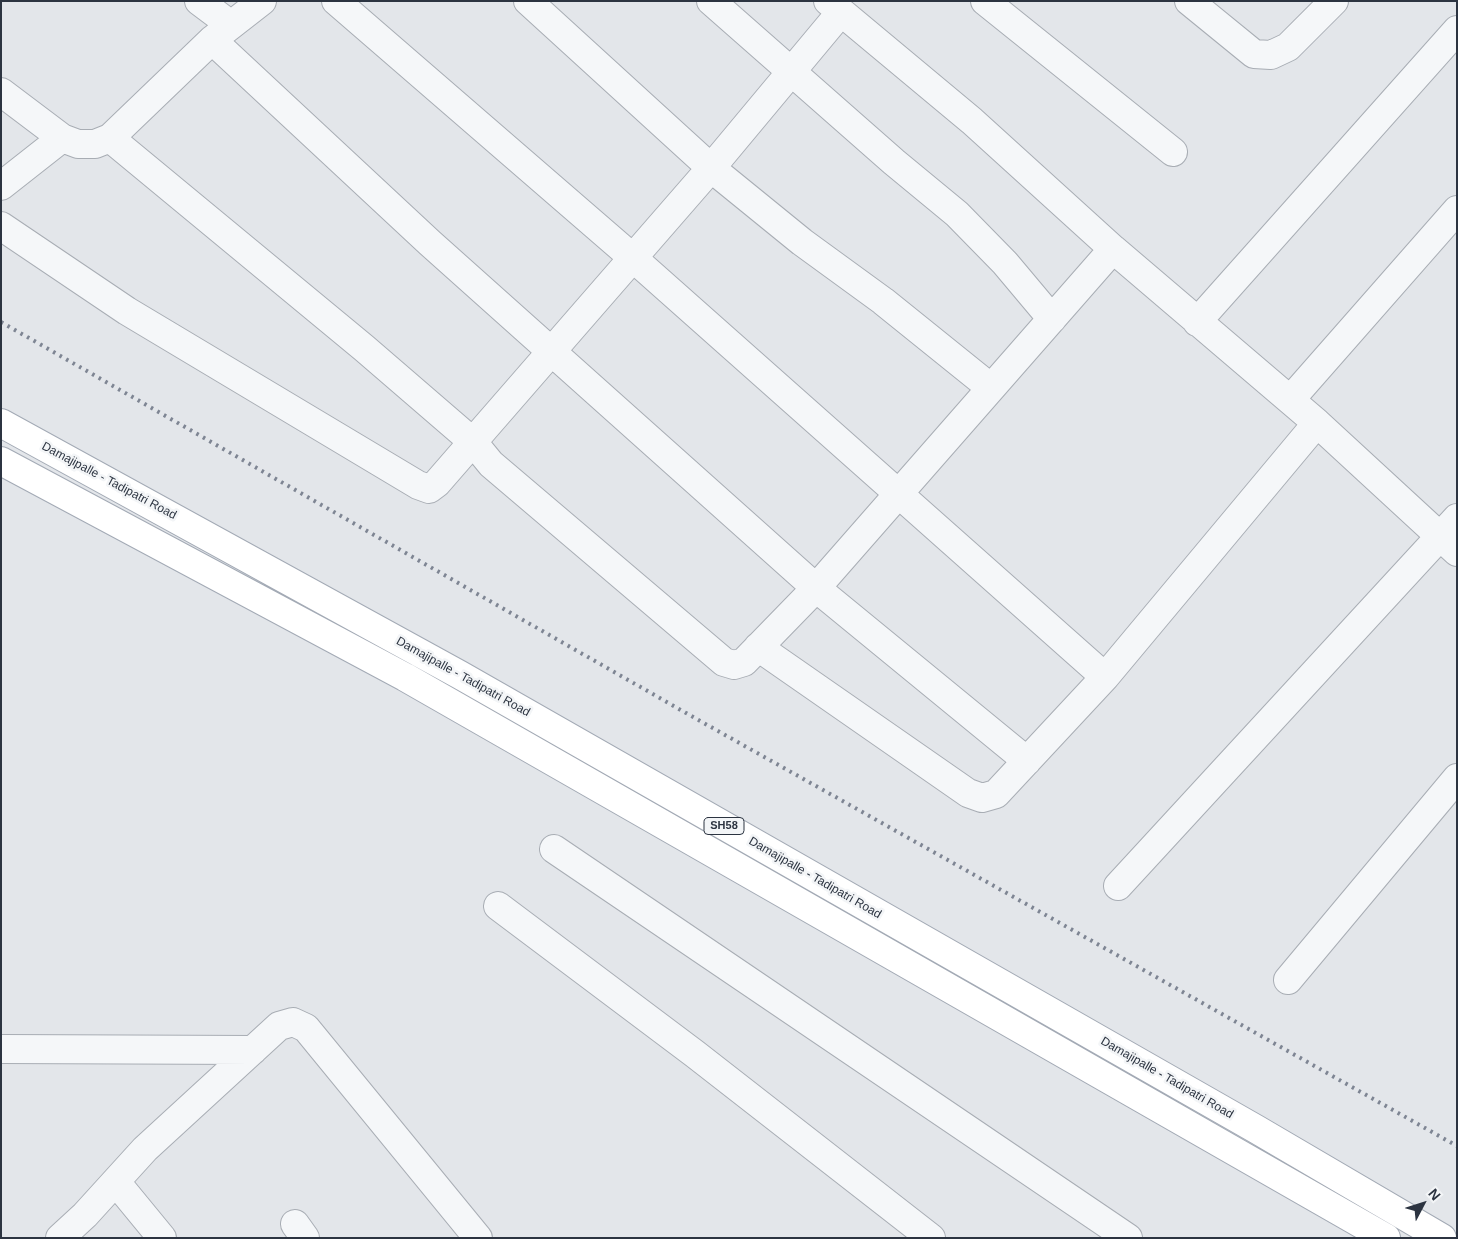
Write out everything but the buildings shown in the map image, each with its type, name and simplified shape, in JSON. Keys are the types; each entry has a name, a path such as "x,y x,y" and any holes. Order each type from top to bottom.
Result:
{"main road":[{"name":"Damajipalle - Tadipatri Road","path":"1,423 460,675 1256,1129 1442,1238"},
{"name":"SH58","path":"1,462 405,677 1386,1238"}],"street":[{"path":"199,1 221,33 430,243 816,588 1027,761"},
{"path":"1,92 62,138 78,144 95,144 110,138 221,33 262,1"},
{"path":"336,1 633,258 1105,677"},
{"path":"528,1 711,168 802,242 870,291 991,388"},
{"path":"711,1 977,233 1052,319"},
{"path":"985,1 1174,152"},
{"path":"1189,1 1254,54 1271,55 1288,47 1334,1"},
{"path":"1,226 127,311 418,485 429,489 437,483 473,442 792,73 835,7 972,121 1113,249 1197,322 1451,535 1118,886"},
{"path":"1197,322 1457,30"},
{"path":"1,186 62,138"},
{"path":"110,138 364,348 473,442 491,464 724,662 734,666 744,662 816,588 1113,249"},
{"path":"1290,400 1457,210"},
{"path":"758,647 968,793 982,798 996,794 1105,677 1317,423"},
{"path":"1288,980 1457,778"},
{"path":"554,849 1128,1238"},
{"path":"498,906 695,1054 931,1238"},
{"path":"60,1238 116,1182 145,1149 279,1026 293,1022 306,1028 478,1238"},
{"path":"1,1049 253,1050"},
{"path":"116,1182 162,1238"}],"railway":[{"path":"1,322 686,713 1457,1146"}]}
